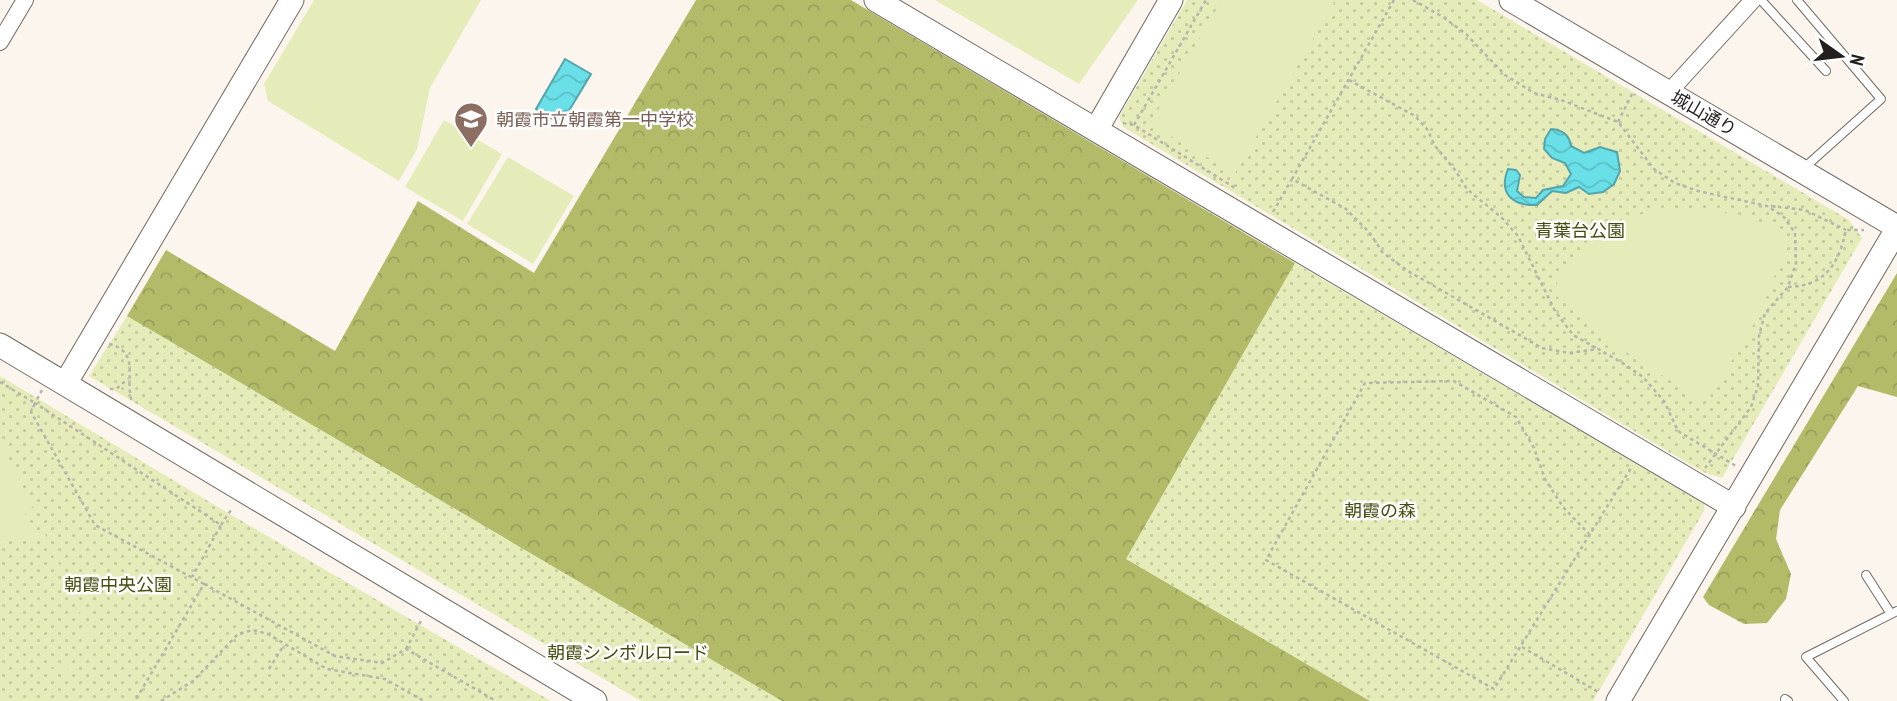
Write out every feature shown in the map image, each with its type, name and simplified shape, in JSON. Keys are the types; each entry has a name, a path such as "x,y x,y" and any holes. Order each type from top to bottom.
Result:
{"street":[{"path":"0,42 25,0"},
{"path":"55,386 292,0"},
{"path":"876,0 1734,507"},
{"path":"1096,130 1171,0"},
{"name":"城山通り","path":"1511,0 1894,222"},
{"path":"1669,92 1753,0"},
{"path":"1610,698 1734,507 1894,222"},
{"path":"0,345 55,386 595,701"}],"lane":[{"path":"1761,0 1826,71"},
{"path":"1797,0 1881,99 1802,170"},
{"path":"1844,701 1806,657 1894,612 1866,575"}],"path":[{"path":"1206,0 1134,125 1238,190"},
{"path":"1271,216 1394,0"},
{"path":"1413,0 1466,34 1504,75 1534,93 1561,100 1618,122 1654,169 1675,183 1698,191 1768,206 1805,210 1846,230 1864,230"},
{"path":"1349,80 1415,116 1421,122 1467,189 1502,218 1518,236 1555,311 1573,335 1643,377 1664,401 1678,431 1736,466"},
{"path":"1618,122 1635,89"},
{"path":"1292,179 1346,209 1369,232 1383,253 1408,271 1542,348 1569,353 1598,349"},
{"path":"1702,474 1751,407 1758,386 1759,336 1765,313 1788,287 1796,263 1795,233 1784,217 1768,206"},
{"path":"1788,287 1803,287 1826,275 1841,255 1846,230"},
{"path":"103,344 119,346 127,355 131,368 128,390 134,408"},
{"path":"102,388 116,389 128,379"},
{"path":"1590,535 1563,507 1545,479 1534,448 1516,417 1454,381 1365,383 1266,560 1494,689 1521,647 1590,535 1634,463"},
{"path":"0,382 221,524"},
{"path":"55,386 35,403 30,412 95,525 335,656 382,663 406,649 422,618"},
{"path":"192,577 231,510"},
{"path":"135,701 204,584"},
{"path":"161,701 193,681 238,634 253,630 268,634 327,668 385,679 424,701"},
{"path":"269,669 285,644"},
{"path":"1521,647 1610,698"},
{"path":"406,649 496,701"}],"green space":[{"path":"314,0 481,0 430,88 417,149 399,181 268,101 264,84"},
{"path":"696,0 851,0 1295,263 1126,559 1370,701 782,701 127,316 166,250 335,351 418,201 534,273"},
{"path":"935,0 1138,0 1079,84"},
{"name":"青葉台公園","path":"1187,0 1477,0 1849,220 1862,238 1722,478 1703,472 1123,127 1119,117"},
{"path":"1222,0 1328,0 1334,3 1235,173 1150,124"},
{"path":"444,120 502,154 463,221 405,187"},
{"path":"508,157 574,196 533,264 467,224"},
{"path":"1693,208 1738,216 1781,232 1786,249 1755,322 1711,395 1697,398 1606,339 1552,292 1582,251 1609,230 1655,210"},
{"name":"朝霞の森","path":"1295,263 1704,504 1704,511 1593,701 1370,701 1126,559"},
{"path":"1897,273 1897,397 1858,386 1780,510 1776,539 1791,574 1786,599 1767,623 1744,624 1709,605 1703,597"},
{"name":"朝霞シンボルロード","path":"127,316 782,701 641,701 89,376"},
{"name":"朝霞中央公園","path":"0,376 228,513 551,701 0,701"},
{"path":"0,440 91,631 67,670 0,674 65,668 88,630 30,507 24,510 37,542 14,536 0,537"}],"water":[{"path":"565,59 591,74 561,124 536,109"},
{"path":"1551,129 1564,133 1571,146 1584,153 1600,147 1617,152 1620,171 1614,184 1603,192 1589,194 1579,187 1566,193 1552,191 1537,205 1521,203 1510,197 1505,185 1508,169 1516,170 1520,175 1517,191 1524,197 1536,198 1543,190 1563,186 1571,174 1565,163 1552,158 1544,149 1545,139"}],"place":[{"name":"朝霞市立朝霞第一中学校","path":"471,149"}]}
